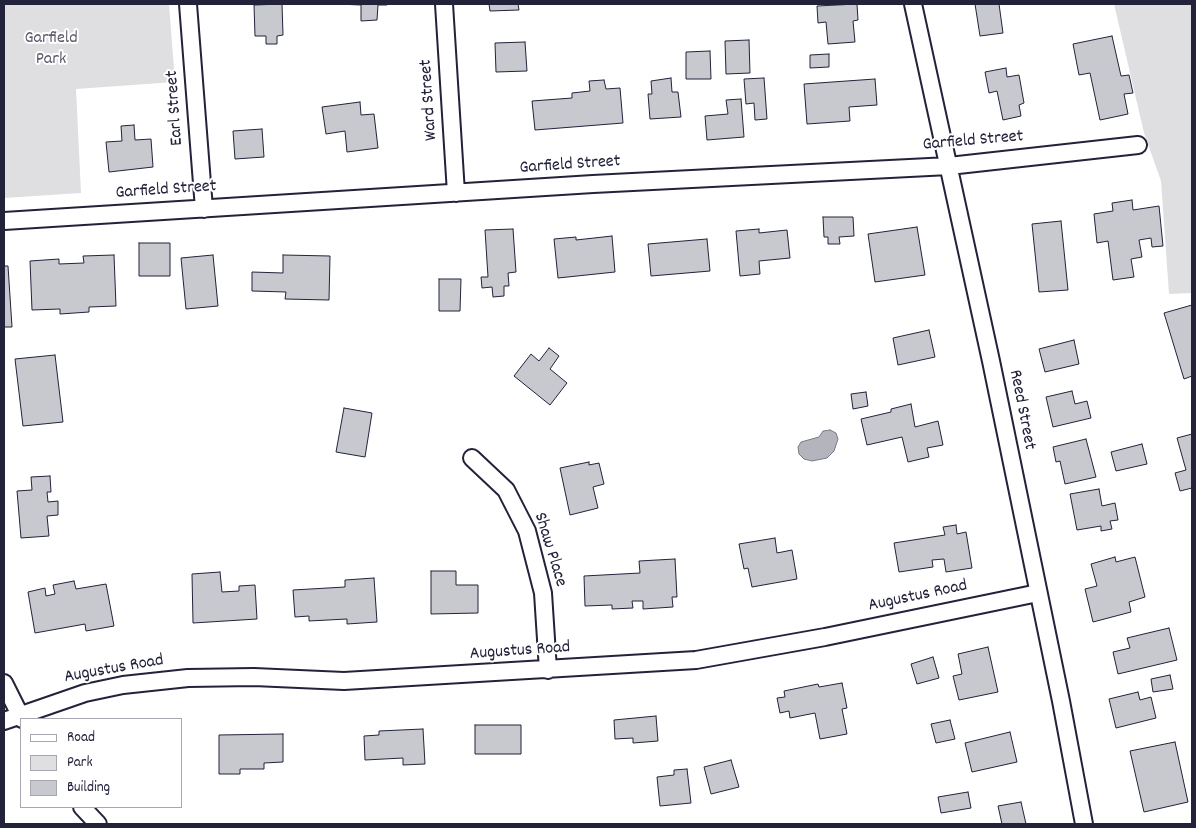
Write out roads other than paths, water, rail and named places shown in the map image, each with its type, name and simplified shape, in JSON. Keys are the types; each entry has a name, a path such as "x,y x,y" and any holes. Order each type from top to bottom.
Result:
{"street":[{"name":"Earl Street","path":"188,4 204,209"},
{"name":"Ward Street","path":"444,4 456,193"},
{"name":"Reed Street","path":"913,4 949,166 1084,824"},
{"name":"Garfield Street","path":"4,222 456,193 949,166 1138,145"},
{"name":"Shaw Place","path":"472,458 506,490 527,531 543,593 548,670"},
{"name":"Augustus Road","path":"4,721 85,693 188,678 254,676 344,682 696,660 825,637 1038,593"},
{"path":"4,683 20,717"},
{"path":"83,808 98,824"}],"park label":[{"name":"Garfield Park","path":"51,50"}]}
